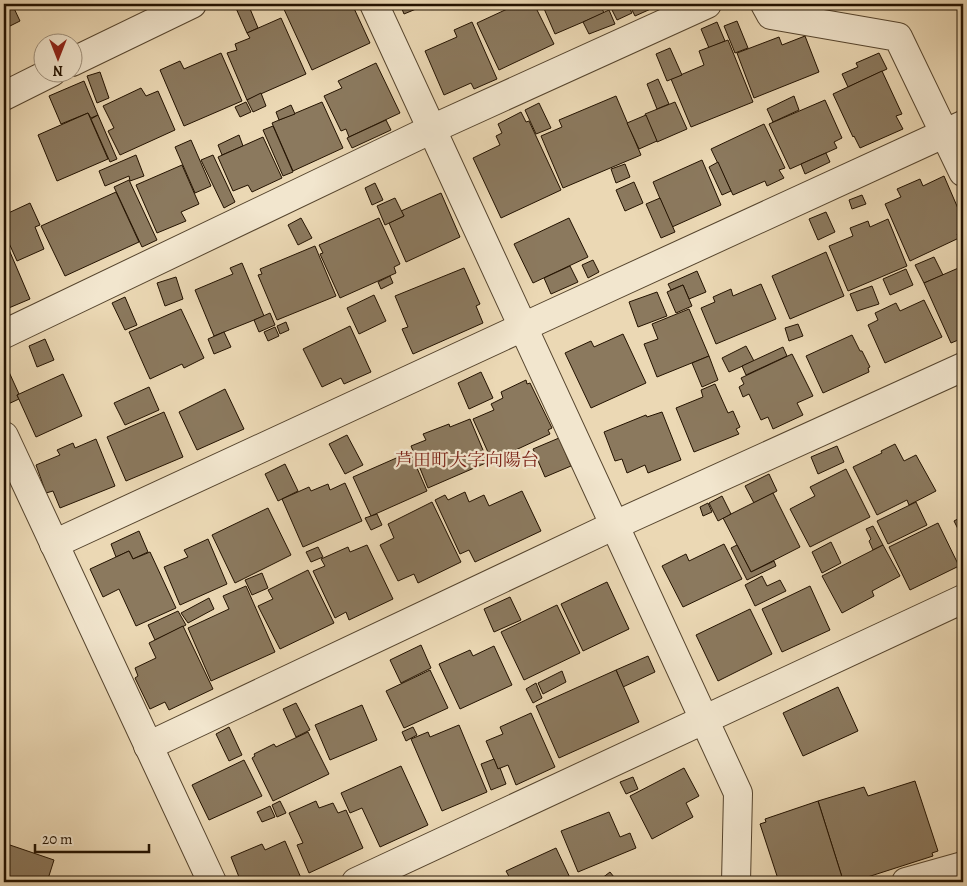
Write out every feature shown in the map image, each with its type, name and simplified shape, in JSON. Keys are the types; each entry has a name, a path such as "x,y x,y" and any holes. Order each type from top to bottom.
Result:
{"street":[{"path":"82,57 192,4"},
{"path":"374,4 738,792 736,882"},
{"path":"4,334 432,129 707,4"},
{"path":"765,4 770,15 898,38 954,130 963,172"},
{"path":"4,96 32,82"},
{"path":"54,544 954,130"},
{"path":"148,746 615,525 963,367"},
{"path":"4,436 212,882"},
{"path":"356,882 963,599"},
{"path":"906,882 963,866"}],"building":[{"path":"4,4 12,4 20,21 4,29"},
{"path":"248,4 258,28 247,33 235,6"},
{"path":"283,4 352,4 370,43 312,70"},
{"path":"400,4 428,4 404,14"},
{"path":"443,4 455,4 445,8"},
{"path":"518,4 534,4 554,44 499,70 477,23"},
{"path":"542,4 600,4 604,13 555,34"},
{"path":"609,4 627,4 632,13 617,20"},
{"path":"629,4 662,4 635,16"},
{"path":"609,10 615,24 589,34 583,22"},
{"path":"281,18 306,74 247,100 227,53 237,50 235,44 250,38 247,33"},
{"path":"737,21 748,48 735,53 724,26"},
{"path":"472,22 497,79 474,89 471,83 444,95 425,51 457,37 454,30"},
{"path":"717,22 725,41 709,48 701,29"},
{"path":"805,36 819,72 754,98 737,53 779,37 782,45"},
{"path":"728,40 753,102 691,127 671,79 704,65 699,51"},
{"path":"670,48 682,75 667,81 656,54"},
{"path":"221,53 242,101 184,126 160,70 180,61 184,69"},
{"path":"879,53 887,69 848,87 842,74 858,67 856,63"},
{"path":"376,63 400,113 349,137 346,129 341,131 324,96 342,88 338,81"},
{"path":"882,71 902,114 896,116 903,129 860,148 833,94"},
{"path":"100,72 109,98 97,103 87,76"},
{"path":"658,79 669,104 657,109 647,84"},
{"path":"84,81 98,115 91,118 88,113 61,124 49,96"},
{"path":"141,88 146,96 158,91 175,130 120,155 108,131 114,128 103,106"},
{"path":"261,93 266,106 253,112 247,100"},
{"path":"616,96 641,155 563,188 541,136 562,127 559,120"},
{"path":"794,96 799,110 773,122 767,109"},
{"path":"825,100 842,138 834,142 837,148 790,169 769,124"},
{"path":"246,102 251,112 240,117 235,107"},
{"path":"322,102 343,148 293,171 272,123"},
{"path":"675,102 687,129 657,142 645,114"},
{"path":"539,103 551,128 536,134 525,110"},
{"path":"291,105 295,114 279,120 276,112"},
{"path":"521,112 526,122 529,121 561,190 501,218 473,158 500,145 496,136 502,133 498,124"},
{"path":"88,113 108,159 57,181 38,135"},
{"path":"98,115 117,159 110,162 91,119"},
{"path":"646,115 657,141 639,149 627,123"},
{"path":"386,120 391,130 352,148 347,138"},
{"path":"764,124 785,168 779,170 784,178 767,186 765,181 733,195 711,149"},
{"path":"273,126 293,172 283,176 263,130"},
{"path":"239,135 243,146 222,155 218,145"},
{"path":"263,137 282,178 252,192 248,185 233,191 218,157"},
{"path":"191,140 211,186 195,193 175,147"},
{"path":"826,153 830,162 805,174 801,164"},
{"path":"136,155 144,176 130,181 129,176 105,186 99,171"},
{"path":"213,155 235,202 224,208 201,160"},
{"path":"702,160 721,205 672,227 653,182"},
{"path":"718,162 731,191 722,195 709,167"},
{"path":"625,164 630,177 616,183 611,169"},
{"path":"182,165 199,204 181,212 186,221 157,233 136,185"},
{"path":"944,176 963,220 963,231 957,234 959,238 910,261 885,204 901,197 897,189 920,179 923,186"},
{"path":"129,180 157,240 142,247 114,187"},
{"path":"634,182 643,203 625,211 616,190"},
{"path":"375,183 383,200 372,205 365,188"},
{"path":"116,192 139,242 65,276 41,226"},
{"path":"441,193 460,237 406,262 389,223 404,216 401,211"},
{"path":"862,195 866,204 852,209 849,200"},
{"path":"395,198 404,216 385,225 377,206"},
{"path":"660,198 675,232 661,238 646,204"},
{"path":"30,203 40,225 35,227 44,249 17,261 4,232 4,215"},
{"path":"826,212 835,232 818,240 809,219"},
{"path":"301,218 312,238 298,245 288,225"},
{"path":"379,218 400,264 394,267 396,273 340,298 320,254 323,253 319,245"},
{"path":"569,218 588,257 533,283 514,244"},
{"path":"888,219 907,266 848,291 829,246 853,236 850,228 868,221 870,227"},
{"path":"7,245 30,299 4,310 4,247"},
{"path":"315,246 336,296 277,320 258,275 262,274 260,269"},
{"path":"826,252 844,296 790,319 772,276"},
{"path":"934,257 943,275 924,283 915,265"},
{"path":"593,260 599,272 588,278 582,265"},
{"path":"242,263 264,316 214,336 195,290 233,274 230,268"},
{"path":"570,266 578,282 551,294 544,278"},
{"path":"963,266 963,338 951,343 924,283"},
{"path":"464,268 480,304 476,306 483,323 413,354 402,329 408,327 395,296"},
{"path":"906,269 913,285 890,295 883,279"},
{"path":"697,271 706,292 689,299 683,285 671,290 668,284"},
{"path":"390,276 393,283 381,289 378,282"},
{"path":"176,277 183,299 165,306 157,283"},
{"path":"761,284 776,319 716,344 701,308 715,302 713,297 731,289 733,296"},
{"path":"683,285 692,306 676,313 667,292"},
{"path":"872,286 879,304 857,311 850,294"},
{"path":"657,292 667,316 638,327 629,302"},
{"path":"374,295 386,321 359,334 347,308"},
{"path":"125,297 137,325 125,330 112,303"},
{"path":"924,300 942,337 885,363 868,325 878,320 875,313 896,303 900,311"},
{"path":"181,309 204,358 184,368 182,364 150,379 129,332"},
{"path":"689,309 709,356 657,377 644,344 658,339 652,324"},
{"path":"270,313 275,325 259,332 254,320"},
{"path":"286,322 289,330 280,334 277,326"},
{"path":"798,324 803,336 789,341 785,328"},
{"path":"350,326 371,372 344,384 341,378 322,387 303,349"},
{"path":"275,327 279,336 268,341 264,332"},
{"path":"224,332 231,347 214,354 208,339"},
{"path":"623,334 646,383 591,408 565,353 591,341 594,347"},
{"path":"852,335 870,367 868,368 869,372 823,393 806,356"},
{"path":"45,339 54,360 37,367 29,346"},
{"path":"746,346 754,361 729,372 722,358"},
{"path":"783,347 787,356 746,375 742,366"},
{"path":"792,354 813,396 797,403 803,415 773,429 768,417 761,420 749,394 743,397 739,387 744,384 741,378"},
{"path":"709,356 718,380 702,387 692,363"},
{"path":"9,372 19,394 17,395 19,399 6,405 4,399 4,375"},
{"path":"481,372 493,398 469,409 458,383"},
{"path":"63,374 82,416 36,437 17,395"},
{"path":"526,380 527,384 530,383 552,428 548,430 550,434 492,461 473,419 494,410 491,404 503,398 501,392"},
{"path":"715,384 728,413 733,411 740,427 736,429 739,434 694,452 676,408 703,397 701,390"},
{"path":"149,387 159,410 125,425 114,403"},
{"path":"225,389 244,429 197,450 179,412"},
{"path":"164,412 183,457 126,481 107,437"},
{"path":"662,412 681,460 648,473 645,465 627,473 622,459 615,461 604,432 646,415 647,417"},
{"path":"470,419 488,462 428,488 411,446 426,440 423,434 449,424 450,427"},
{"path":"347,435 363,465 345,474 329,444"},
{"path":"559,438 571,466 545,477 533,449"},
{"path":"96,439 115,486 60,508 53,491 46,493 36,465 60,455 57,450 73,443 75,448"},
{"path":"895,444 904,461 916,455 936,491 909,505 907,500 877,515 853,467 882,453 881,451"},
{"path":"837,446 844,462 818,474 811,457"},
{"path":"410,452 427,491 371,516 353,477"},
{"path":"285,464 298,491 278,501 265,474"},
{"path":"846,469 870,517 810,547 790,509 815,496 810,487"},
{"path":"769,474 777,491 754,503 745,486"},
{"path":"345,483 362,521 303,547 282,499 309,487 311,491 328,484 330,490"},
{"path":"522,491 541,531 475,562 469,550 460,554 435,500 445,495 448,500 465,492 469,502 484,495 489,506"},
{"path":"773,493 800,547 751,572 723,518"},
{"path":"722,496 731,514 718,521 709,503"},
{"path":"432,502 461,562 418,583 414,574 398,581 380,545 394,538 388,524"},
{"path":"916,502 927,525 888,544 877,521"},
{"path":"708,503 712,512 703,516 700,507"},
{"path":"268,508 291,555 235,583 212,535"},
{"path":"377,514 382,525 371,530 365,518"},
{"path":"963,516 963,539 954,521"},
{"path":"938,523 959,566 910,590 889,547"},
{"path":"873,526 883,545 873,550 869,541 871,539 866,529"},
{"path":"139,531 148,552 133,559 129,551 116,557 111,544"},
{"path":"208,539 227,584 180,605 164,567 188,557 184,550"},
{"path":"831,542 841,563 822,573 812,552"},
{"path":"724,544 742,579 683,607 662,566 686,554 689,561"},
{"path":"367,545 393,599 349,620 346,612 335,618 313,571 325,566 321,559 348,547 350,552"},
{"path":"737,545 751,572 774,561 776,566 747,580 731,548"},
{"path":"883,545 900,576 872,591 874,596 842,613 822,576"},
{"path":"318,547 323,557 311,562 306,552"},
{"path":"129,551 133,559 150,552 176,608 136,626 119,589 103,597 90,569"},
{"path":"308,570 334,623 280,649 258,606 273,599 268,590"},
{"path":"262,573 268,588 252,595 245,580"},
{"path":"762,576 767,586 780,580 786,591 755,606 745,585"},
{"path":"607,582 629,629 583,651 561,604"},
{"path":"246,586 275,652 211,681 188,628 229,609 223,596"},
{"path":"810,586 830,630 782,652 762,609"},
{"path":"510,597 521,620 494,632 484,609"},
{"path":"209,598 214,609 188,623 181,613"},
{"path":"557,605 580,653 524,680 501,632"},
{"path":"750,609 772,654 718,681 696,635"},
{"path":"178,611 186,625 155,640 148,625"},
{"path":"183,626 213,689 169,710 165,702 150,709 135,678 138,676 135,668 156,658 149,643"},
{"path":"421,645 431,668 401,683 390,660"},
{"path":"494,646 512,685 460,709 439,664 470,650 473,656"},
{"path":"648,656 655,672 623,687 616,670"},
{"path":"430,670 448,708 404,728 386,691"},
{"path":"616,670 639,722 559,758 536,706"},
{"path":"562,671 566,682 543,694 538,683"},
{"path":"536,683 542,698 533,703 526,689"},
{"path":"838,687 858,731 803,756 783,713"},
{"path":"296,703 310,730 296,737 283,709"},
{"path":"362,705 377,740 330,760 315,725"},
{"path":"531,713 555,767 516,785 508,765 498,769 486,741 503,734 500,727"},
{"path":"459,725 487,792 442,811 411,739 428,732 430,737"},
{"path":"229,727 242,755 229,761 216,734"},
{"path":"413,727 417,735 406,741 402,732"},
{"path":"308,732 329,774 273,801 252,758 255,756 254,754 274,744 276,747"},
{"path":"494,759 498,769 500,768 506,784 491,790 481,764"},
{"path":"244,760 262,796 209,820 192,785"},
{"path":"401,766 428,825 380,847 362,808 350,813 341,793"},
{"path":"684,768 699,796 686,803 693,817 652,839 630,796"},
{"path":"633,777 638,789 626,794 620,782"},
{"path":"915,781 938,851 932,853 933,856 852,882 828,882 842,877 818,801 864,787 868,796"},
{"path":"280,801 286,813 277,817 272,805"},
{"path":"316,801 319,808 333,803 338,813 346,810 363,848 309,873 297,845 303,843 289,813"},
{"path":"818,801 842,877 828,882 779,882 760,824 766,822 765,819"},
{"path":"270,806 275,817 262,822 257,812"},
{"path":"609,812 620,837 630,833 636,848 578,872 561,831"},
{"path":"285,841 301,878 291,882 241,882 231,857 262,844 265,850"},
{"path":"4,843 54,860 47,882 4,882"},
{"path":"556,848 572,882 512,882 506,871"},
{"path":"610,872 618,882 597,882"}],"district":[{"name":"芦田町大字向陽台","path":"467,460"}]}
